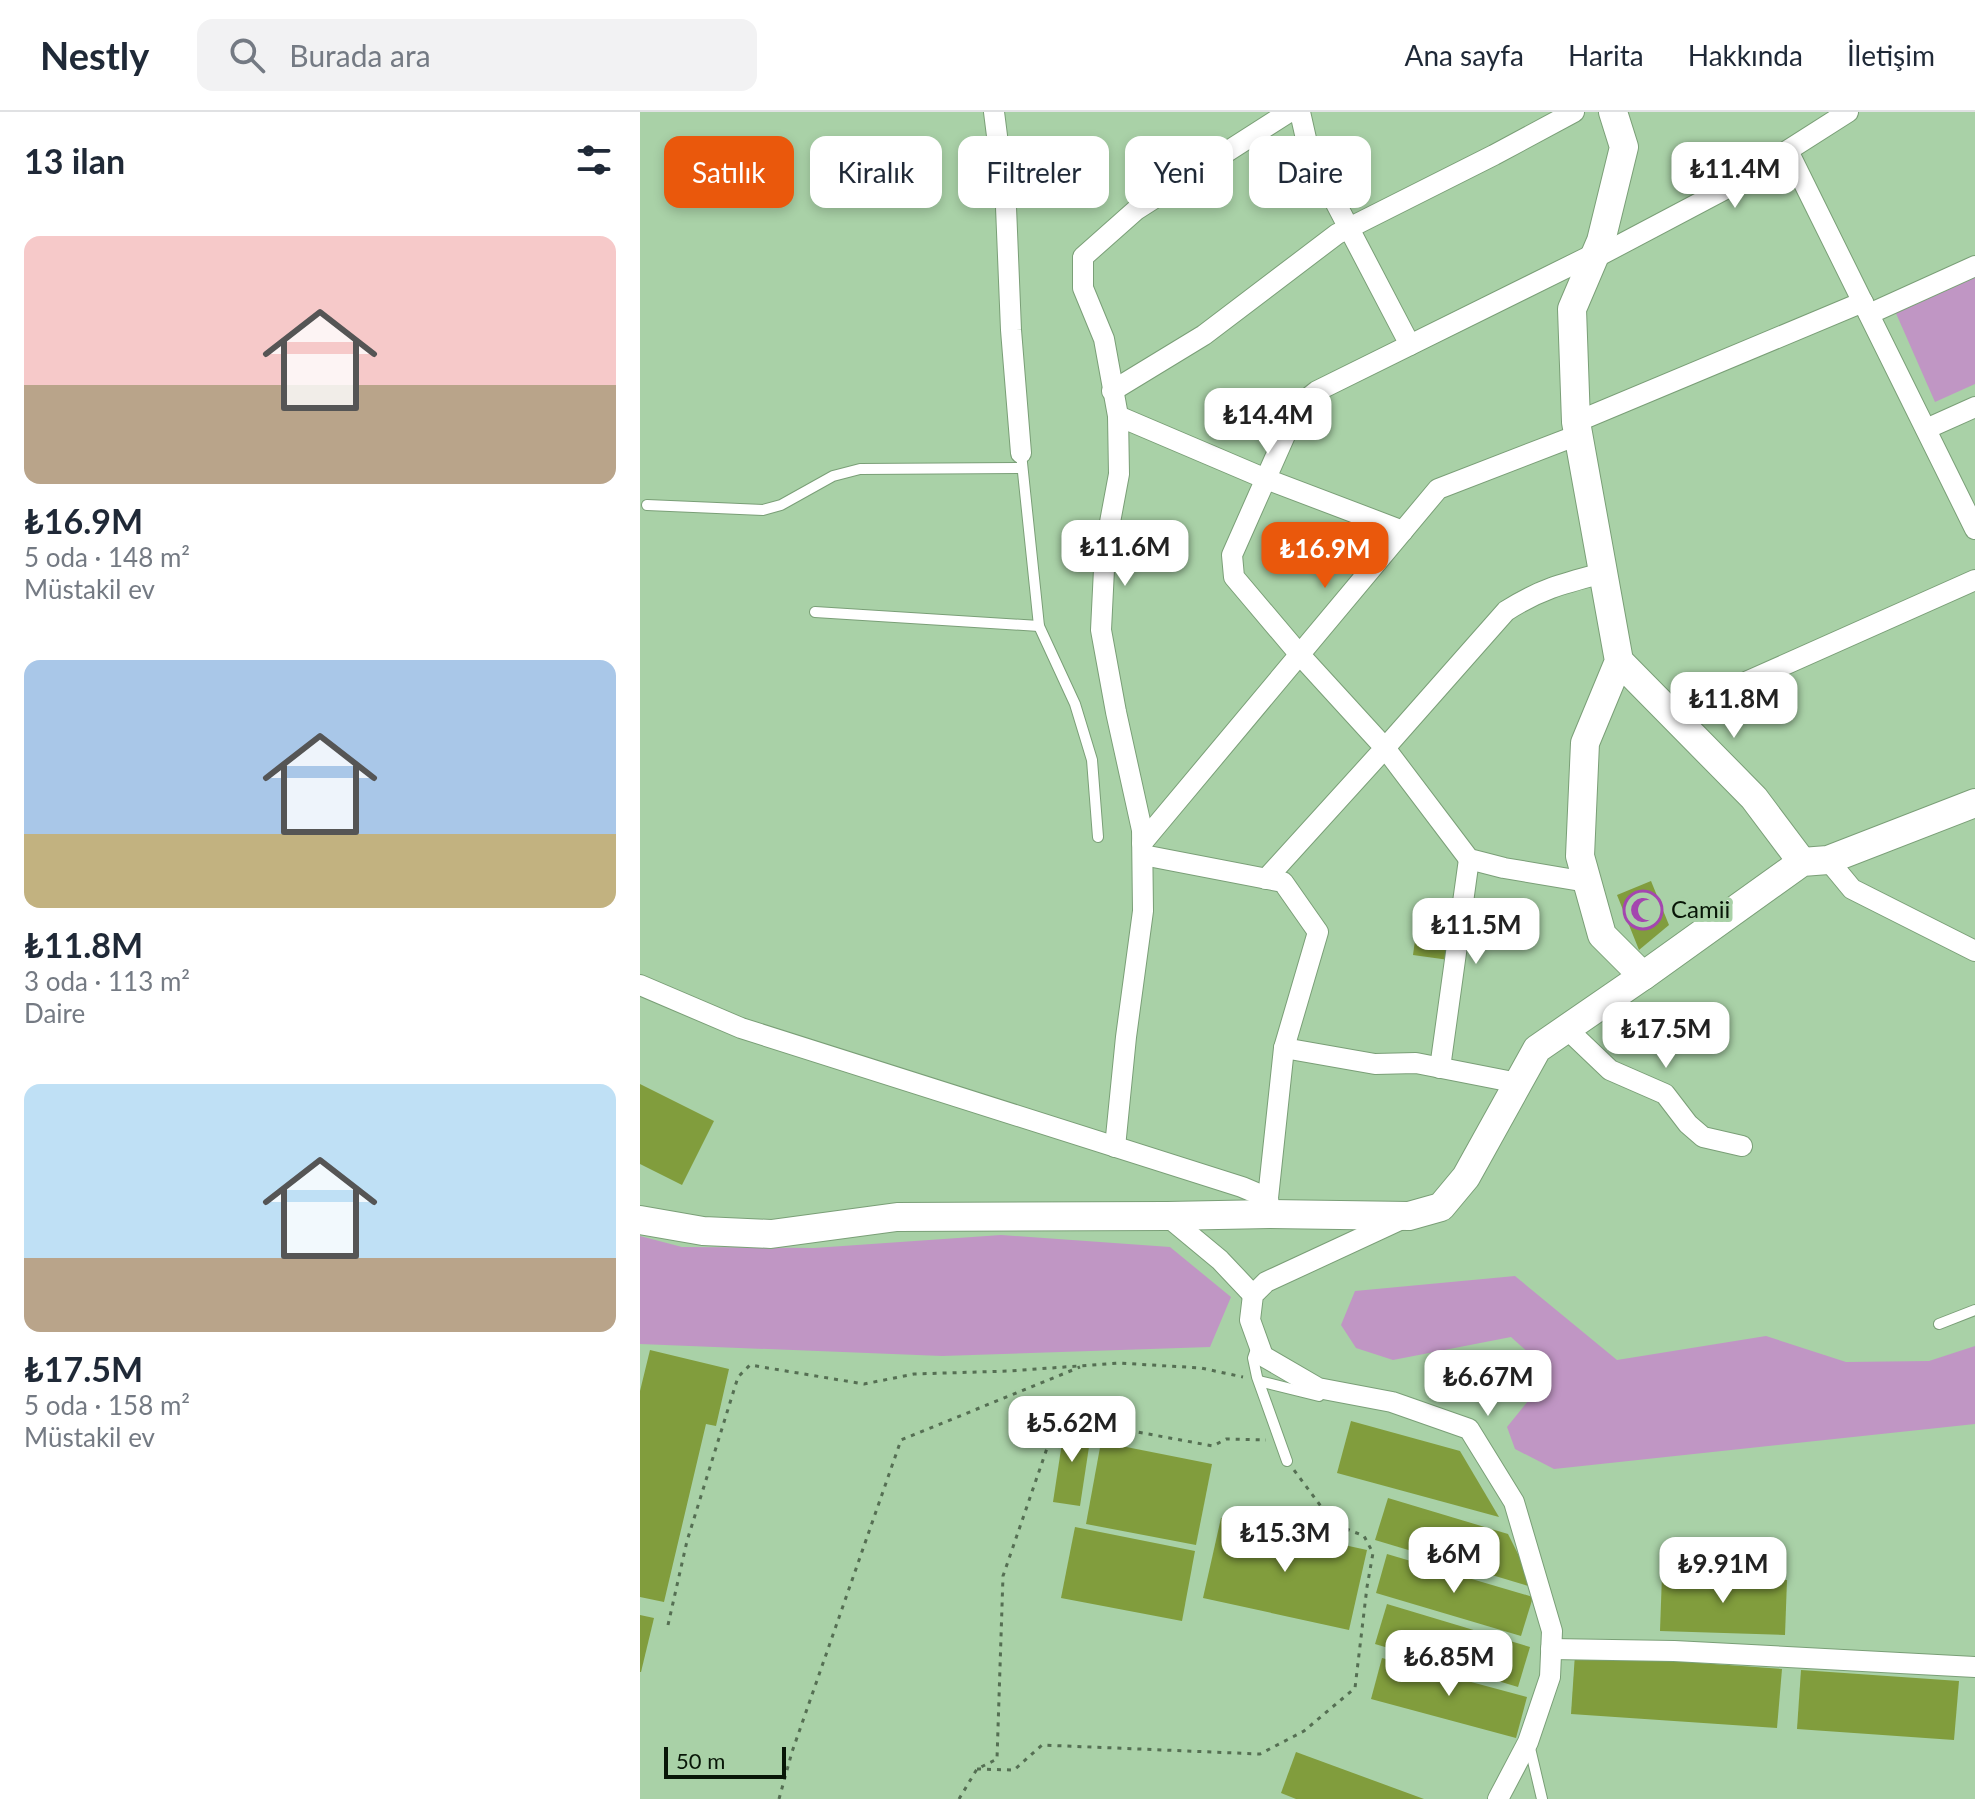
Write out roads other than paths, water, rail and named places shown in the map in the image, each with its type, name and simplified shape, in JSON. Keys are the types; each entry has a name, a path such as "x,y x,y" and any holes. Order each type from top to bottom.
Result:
{"street":[{"path":"994,112 1006,207 1021,461"},
{"path":"1115,1147 1143,911 1142,830 1101,630 1105,549 1119,474 1118,416 1104,339 1083,288 1083,257 1136,210 1289,112"},
{"path":"1300,112 1309,152 1410,345"},
{"path":"1112,391 1204,335 1337,234 1574,112"},
{"path":"1613,112 1624,147 1601,241 1572,309 1577,428 1619,661 1585,743 1580,856 1602,935 1643,976"},
{"path":"1587,882 1469,859 1385,748 1234,577 1232,555 1298,406 1317,391 1735,184 1848,112"},
{"path":"1788,151 1975,529"},
{"path":"1142,849 1438,489 1577,428 1975,266"},
{"path":"1926,429 1975,407"},
{"path":"1118,416 1266,479 1403,531"},
{"path":"1266,879 1506,611 1556,585 1603,573"},
{"path":"1728,690 1975,580"},
{"path":"1619,661 1815,861 1852,889 1975,951"},
{"path":"1498,1799 1528,1742 1550,1677 1552,1631 1514,1502 1469,1429 1392,1402 1318,1388 1263,1356 1250,1320 1253,1295 1266,1282 1409,1216 1441,1207 1466,1177 1537,1049 1643,976 1815,861 1975,803"},
{"path":"1142,849 1283,882 1318,932 1284,1048 1269,1206"},
{"path":"1440,1068 1469,859"},
{"path":"640,969 645,987 741,1028 1242,1187 1269,1206"},
{"path":"1567,1029 1610,1070 1665,1094 1688,1124 1703,1137 1742,1146"},
{"path":"1284,1048 1375,1064 1416,1063 1518,1083"},
{"path":"640,1220 703,1231 771,1234 897,1217 1167,1216 1269,1206 1409,1216"},
{"path":"1167,1216 1220,1260 1253,1295"},
{"path":"1551,1649 1674,1651 1975,1667"}],"lane":[{"path":"647,505 763,510 781,505 833,476 860,469 1021,461 1039,626 1075,704 1092,760 1098,837"},
{"path":"815,612 1039,626"},
{"path":"1939,1324 1975,1310"},
{"path":"1258,1343 1253,1358 1287,1461"},
{"path":"1259,1381 1348,1403 1392,1402"},
{"path":"1528,1742 1542,1799"}],"place":[{"name":"Camii","path":"1643,910"}]}
